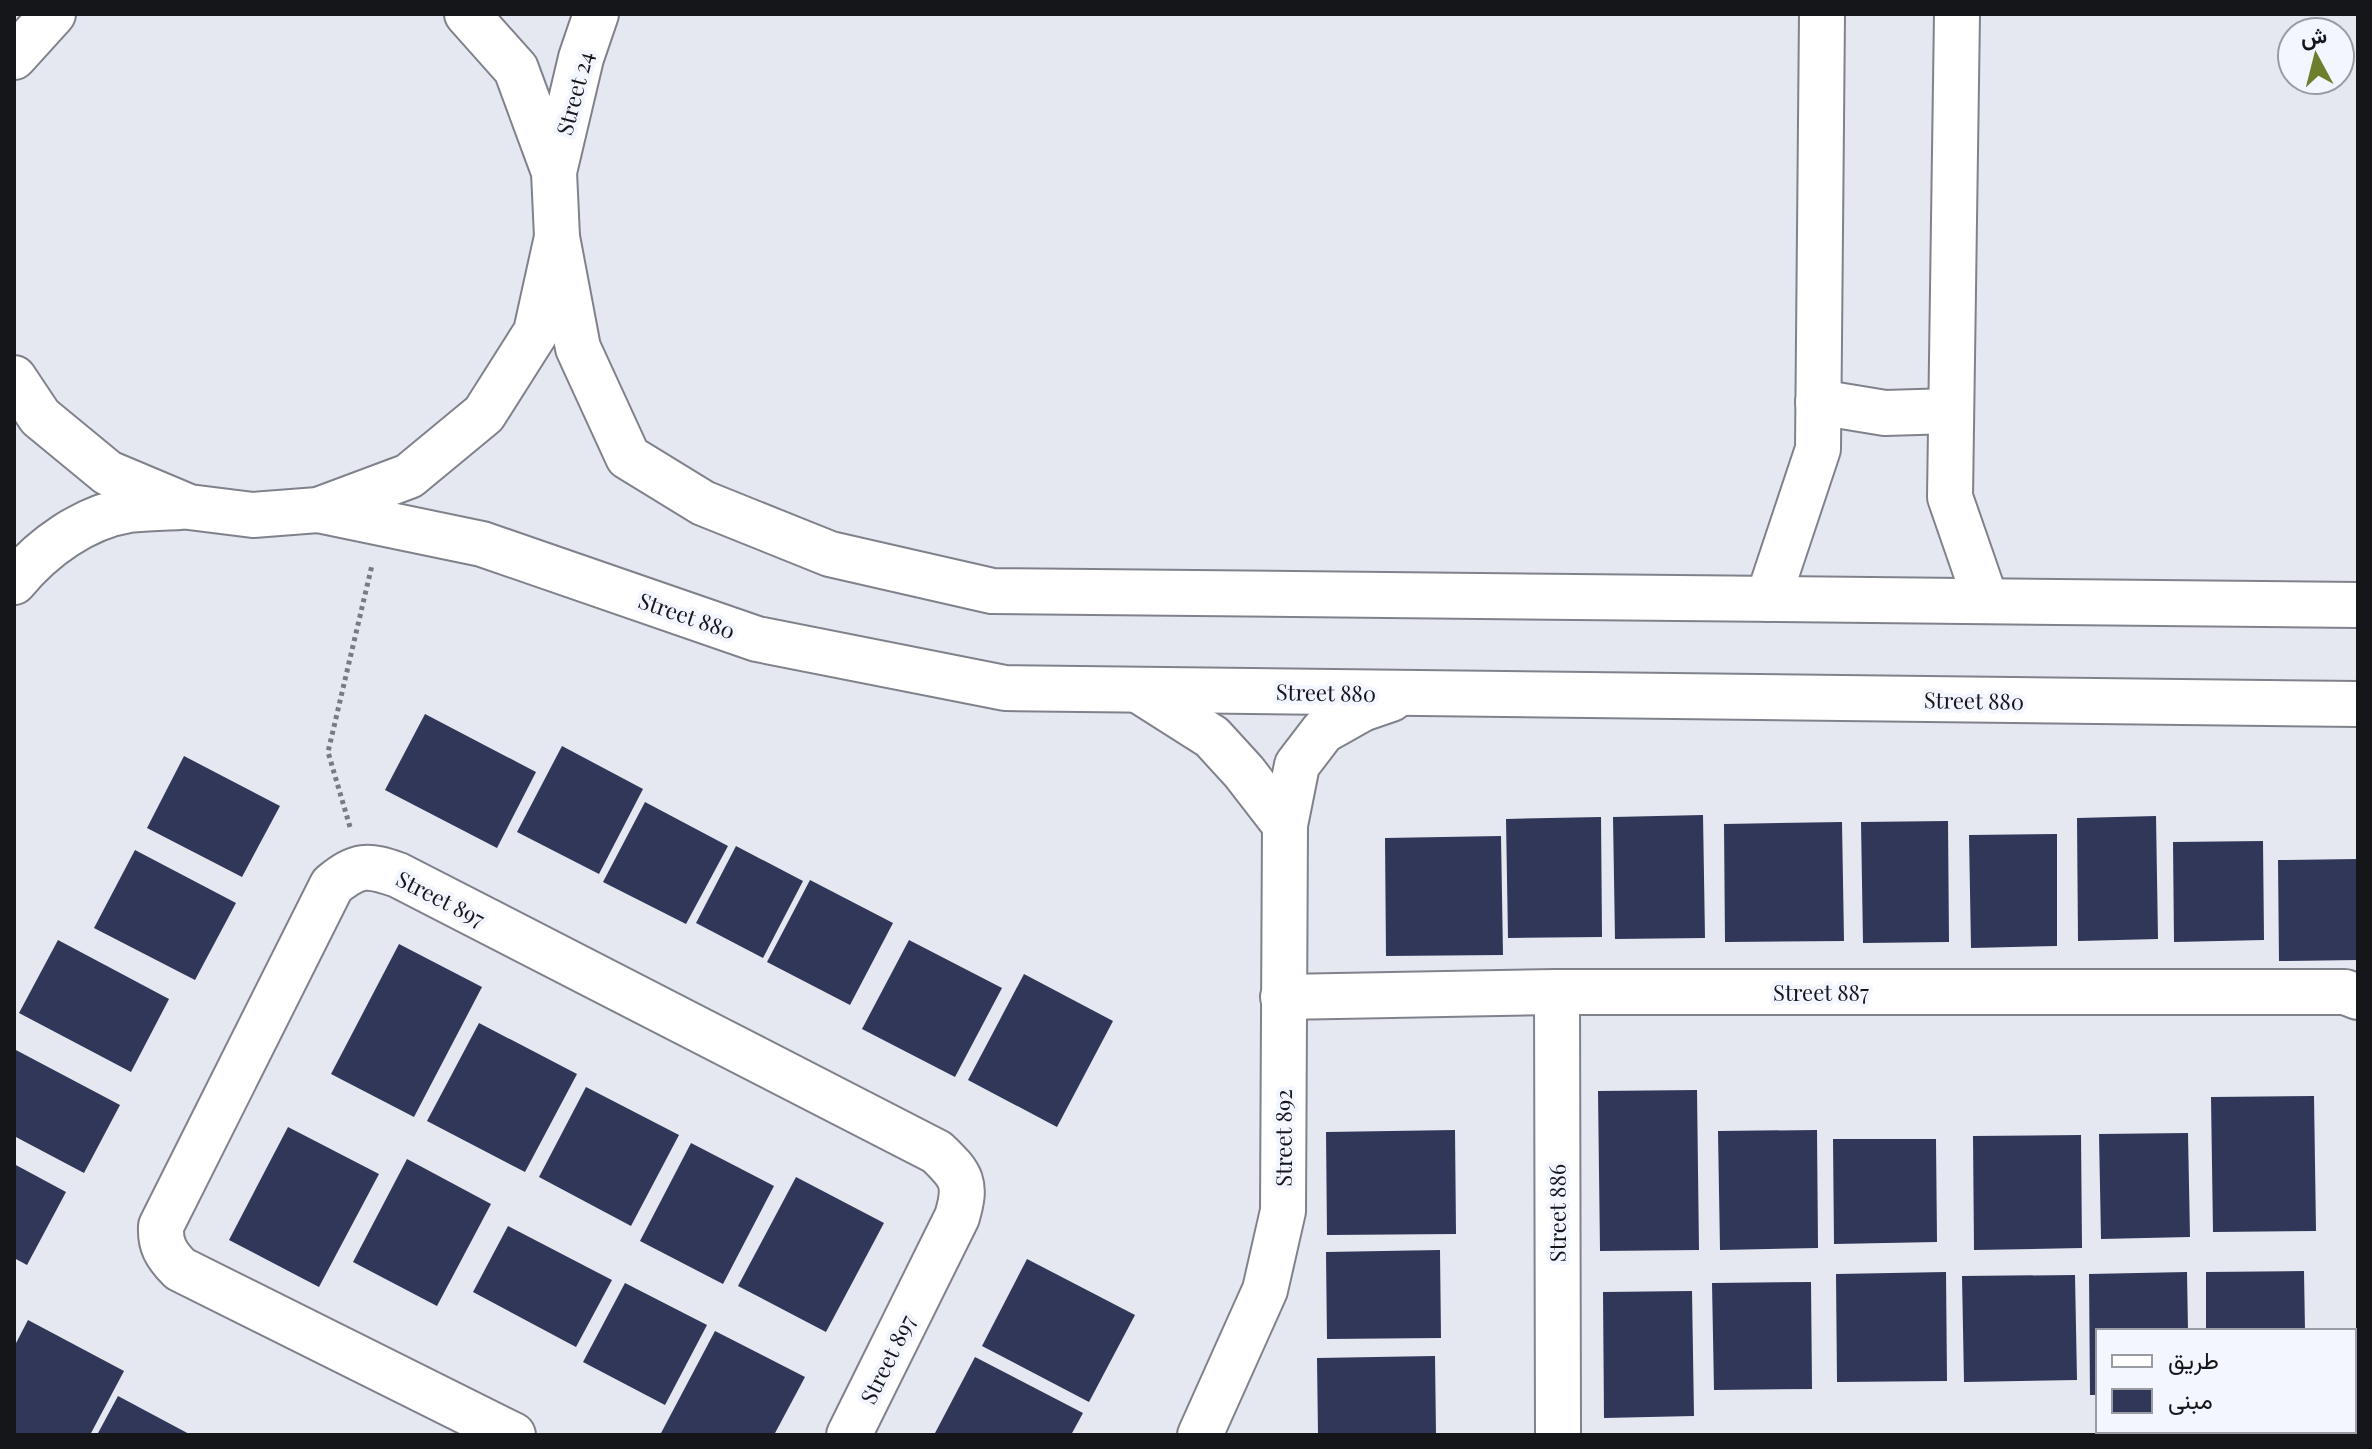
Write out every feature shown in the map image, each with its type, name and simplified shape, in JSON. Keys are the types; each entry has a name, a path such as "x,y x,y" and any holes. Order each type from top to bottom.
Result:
{"street":[{"path":"14,57 53,14"},
{"path":"467,14 516,69 554,172 557,237 578,348 628,457 703,503 830,554 992,591 2358,605"},
{"name":"Street 24","path":"554,172 581,58 596,14"},
{"path":"1768,599 1818,449 1822,14"},
{"path":"1957,14 1950,497 1986,601"},
{"path":"14,582 30,563 70,531 126,511 189,507 253,515 318,510 409,476 484,414 536,332 557,237"},
{"path":"14,378 40,417 108,473 189,507"},
{"path":"1818,402 1885,413 1951,411"},
{"name":"Street 880","path":"318,510 482,544 757,639 1005,688 2358,704"},
{"path":"1138,690 1212,737 1285,825"},
{"name":"Street 892","path":"1200,1435 1265,1290 1283,1211 1285,825 1297,765 1323,731 1362,709 1412,693"},
{"path":"362,866 332,885 161,1226 160,1241 168,1257 180,1269 513,1435"},
{"name":"Street 897","path":"362,866 398,875 937,1152 950,1164 962,1181 963,1197 957,1217 849,1435"},
{"name":"Street 887","path":"1283,997 1557,992 2345,992 2358,997"},
{"name":"Street 886","path":"1557,992 1558,1435"}],"path":[{"path":"362,866 328,752 382,525"}],"building":[{"path":"425,714 536,772 497,848 385,790"},
{"path":"562,746 643,789 599,874 517,832"},
{"path":"184,756 280,806 242,877 147,828"},
{"path":"645,802 728,846 686,924 603,882"},
{"path":"1703,815 1705,938 1615,939 1613,817"},
{"path":"2156,816 2158,939 2078,941 2077,818"},
{"path":"1601,817 1602,937 1508,938 1506,819"},
{"path":"1948,821 1949,942 1863,943 1861,822"},
{"path":"1842,822 1844,941 1725,942 1724,824"},
{"path":"2057,834 2057,946 1971,948 1969,835"},
{"path":"1501,836 1503,955 1386,956 1385,838"},
{"path":"2263,841 2264,940 2174,942 2173,842"},
{"path":"736,846 803,881 763,958 696,923"},
{"path":"135,850 236,903 195,980 94,928"},
{"path":"2358,859 2358,960 2279,961 2278,860"},
{"path":"810,880 893,923 850,1005 767,962"},
{"path":"58,940 169,999 131,1072 19,1013"},
{"path":"909,940 1002,988 955,1077 862,1029"},
{"path":"399,944 482,987 414,1117 331,1074"},
{"path":"1024,974 1113,1021 1057,1127 968,1080"},
{"path":"479,1023 577,1074 525,1172 427,1121"},
{"path":"14,1049 120,1105 84,1173 14,1136"},
{"path":"586,1087 679,1135 631,1226 539,1177"},
{"path":"1697,1090 1699,1250 1600,1251 1598,1091"},
{"path":"2314,1096 2316,1231 2213,1232 2211,1097"},
{"path":"288,1127 379,1174 319,1287 229,1240"},
{"path":"1455,1130 1456,1234 1327,1235 1326,1132"},
{"path":"1817,1130 1818,1248 1720,1250 1718,1131"},
{"path":"2188,1133 2190,1237 2101,1239 2099,1134"},
{"path":"2081,1135 2082,1248 1974,1250 1973,1136"},
{"path":"1833,1139 1936,1139 1937,1242 1834,1244"},
{"path":"691,1143 774,1186 723,1284 640,1241"},
{"path":"407,1159 491,1204 437,1306 353,1262"},
{"path":"14,1164 66,1192 27,1265 14,1258"},
{"path":"796,1177 884,1223 826,1332 738,1286"},
{"path":"508,1226 612,1280 576,1347 473,1292"},
{"path":"1440,1250 1441,1338 1327,1339 1326,1252"},
{"path":"1027,1259 1135,1315 1089,1402 982,1346"},
{"path":"2304,1271 2305,1329 2206,1329 2206,1272"},
{"path":"1946,1272 1947,1381 1837,1382 1836,1274"},
{"path":"2187,1272 2188,1329 2096,1329 2096,1395 2090,1395 2089,1274"},
{"path":"2075,1275 2077,1380 1964,1382 1962,1276"},
{"path":"1811,1282 1812,1389 1714,1390 1712,1283"},
{"path":"625,1283 707,1325 665,1405 583,1362"},
{"path":"1692,1291 1694,1416 1604,1418 1603,1292"},
{"path":"28,1320 124,1371 90,1435 14,1435 14,1347"},
{"path":"715,1331 805,1377 774,1435 660,1435"},
{"path":"1435,1356 1436,1435 1318,1435 1317,1358"},
{"path":"975,1357 1083,1413 1071,1435 934,1435"},
{"path":"118,1396 191,1435 97,1435"}]}
